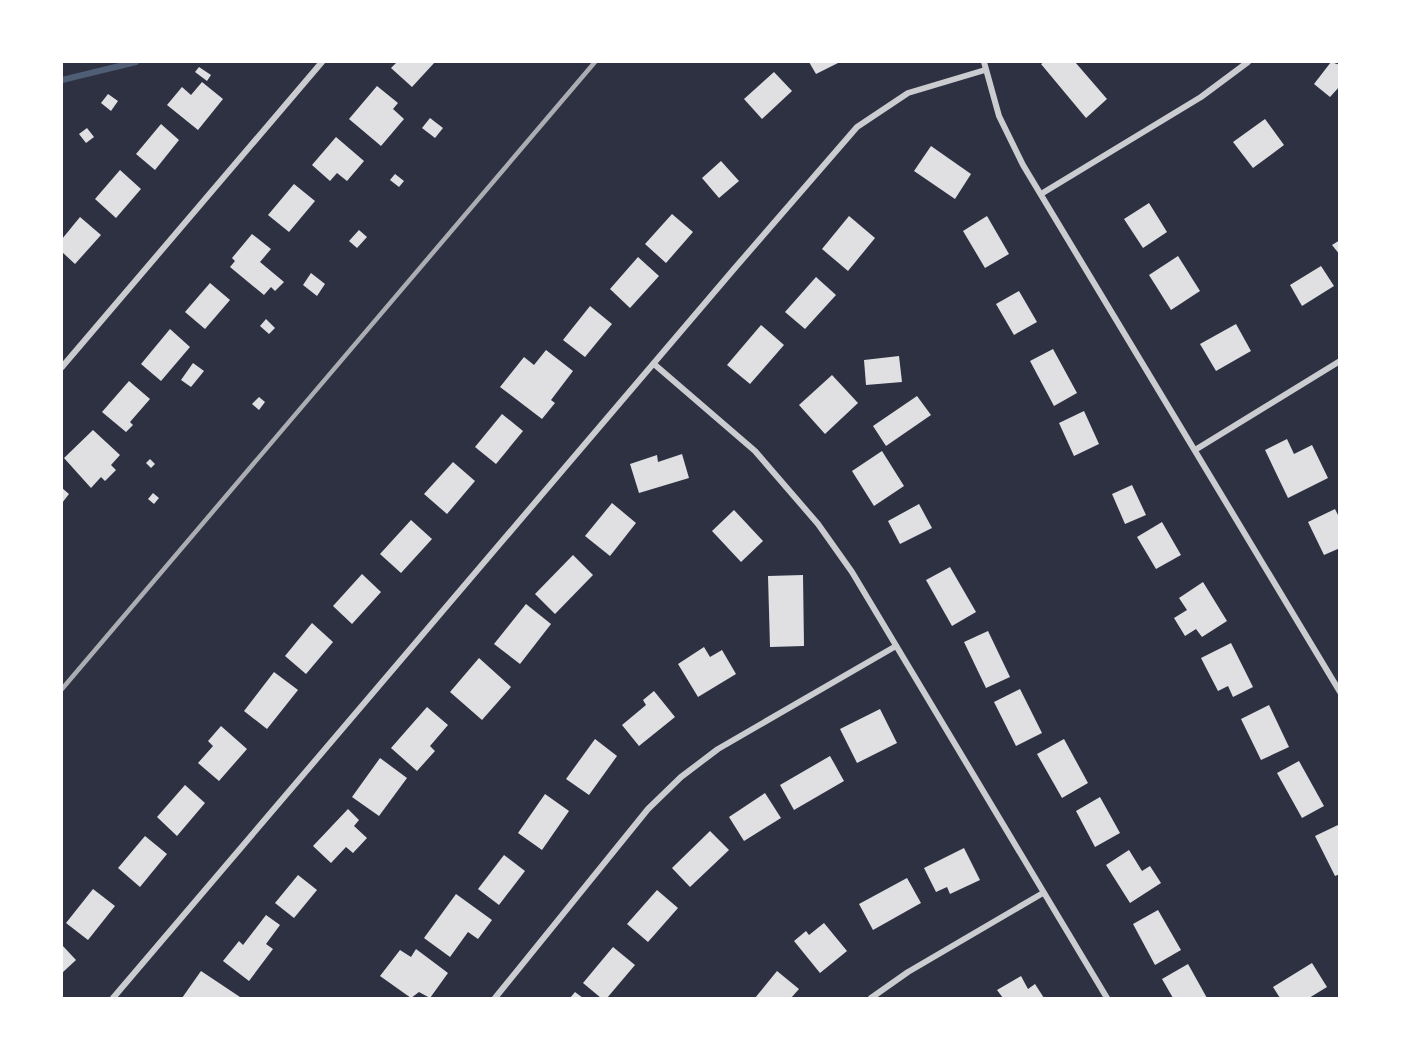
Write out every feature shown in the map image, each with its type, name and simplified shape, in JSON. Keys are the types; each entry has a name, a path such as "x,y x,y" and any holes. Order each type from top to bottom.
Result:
{"street":[{"path":"62,367 322,62"},
{"path":"984,62 1005,130 1041,194 1340,692"},
{"path":"1041,194 1201,97 1248,62"},
{"path":"113,999 857,127 908,93 986,69"},
{"path":"1194,450 1340,361"},
{"path":"654,364 755,451 797,498 852,572 1107,999"},
{"path":"495,999 648,809 681,777 718,749 896,646"},
{"path":"871,999 908,972 1043,892"}],"building":[{"path":"397,62 435,62 412,87 391,68"},
{"path":"809,62 840,62 816,74"},
{"path":"1044,62 1075,62 1107,99 1086,118 1041,64"},
{"path":"1331,62 1340,65 1340,86 1330,97 1314,84"},
{"path":"199,67 211,75 207,81 195,72"},
{"path":"774,72 792,91 762,119 744,99"},
{"path":"202,82 223,99 198,130 167,105 182,87 191,95"},
{"path":"377,86 398,103 393,109 404,119 381,146 349,119"},
{"path":"108,94 118,101 111,111 101,103"},
{"path":"430,118 443,128 435,138 422,128"},
{"path":"1265,119 1284,145 1253,168 1233,142"},
{"path":"161,124 179,140 155,170 136,154"},
{"path":"87,128 94,137 86,143 79,134"},
{"path":"336,137 364,161 347,181 337,173 330,181 312,165"},
{"path":"931,146 971,174 955,199 914,171"},
{"path":"721,161 739,181 719,198 702,178"},
{"path":"120,170 141,189 116,218 95,199"},
{"path":"395,174 404,181 399,187 390,180"},
{"path":"294,184 315,201 289,232 268,215"},
{"path":"1149,203 1167,232 1143,248 1124,219"},
{"path":"672,214 693,232 666,263 645,244"},
{"path":"849,216 875,238 848,271 822,249"},
{"path":"987,216 1009,254 985,268 963,231"},
{"path":"80,217 101,235 75,264 62,252 62,239"},
{"path":"359,230 367,237 357,248 349,241"},
{"path":"252,234 271,249 260,262 284,282 275,291 271,287 264,295 230,267 235,261 232,258"},
{"path":"1340,240 1340,255 1332,245"},
{"path":"1178,256 1200,291 1171,310 1149,275"},
{"path":"638,257 659,276 630,308 610,289"},
{"path":"1321,266 1334,286 1302,306 1290,285"},
{"path":"311,273 325,284 317,296 303,285"},
{"path":"816,277 836,295 805,329 785,312"},
{"path":"210,283 230,300 205,329 185,312"},
{"path":"1019,291 1037,322 1014,335 996,304"},
{"path":"590,306 612,324 585,357 563,340"},
{"path":"266,319 275,328 269,334 260,326"},
{"path":"1236,324 1251,351 1216,371 1200,344"},
{"path":"761,325 784,345 750,384 727,365"},
{"path":"170,329 190,347 161,381 141,364"},
{"path":"1053,349 1077,393 1054,406 1030,361"},
{"path":"546,350 573,371 551,400 555,403 542,419 500,387 524,357 534,365"},
{"path":"899,356 902,382 866,385 864,360"},
{"path":"193,363 204,371 191,387 181,380"},
{"path":"832,375 858,403 825,434 799,405"},
{"path":"129,381 150,399 130,422 133,425 126,432 102,412"},
{"path":"917,396 931,415 886,446 873,426"},
{"path":"259,397 265,402 259,410 252,404"},
{"path":"1084,411 1099,444 1074,456 1059,423"},
{"path":"502,414 523,431 496,464 475,447"},
{"path":"93,430 120,455 111,465 116,470 105,481 101,477 91,488 64,458"},
{"path":"1287,439 1294,454 1312,445 1328,478 1288,498 1265,450"},
{"path":"882,451 904,486 874,506 852,471"},
{"path":"682,454 689,478 639,493 630,464 657,455 658,462"},
{"path":"150,459 155,464 151,468 146,463"},
{"path":"453,462 475,481 447,514 424,494"},
{"path":"1132,485 1146,515 1125,524 1112,494"},
{"path":"62,488 69,494 62,503"},
{"path":"153,493 159,498 154,504 148,499"},
{"path":"612,503 636,523 610,556 585,536"},
{"path":"919,504 932,528 900,544 888,521"},
{"path":"1335,509 1340,519 1340,548 1324,555 1308,522"},
{"path":"734,510 763,541 741,562 712,531"},
{"path":"411,520 432,539 401,573 380,554"},
{"path":"1162,522 1181,555 1156,569 1137,537"},
{"path":"573,555 593,575 555,614 535,594"},
{"path":"950,567 976,612 952,626 926,580"},
{"path":"362,574 381,592 352,624 333,606"},
{"path":"803,575 804,646 770,647 768,576"},
{"path":"1203,582 1227,621 1202,637 1196,629 1185,636 1174,618 1187,610 1179,598"},
{"path":"526,604 551,624 520,664 494,644"},
{"path":"312,623 333,642 306,674 285,656"},
{"path":"988,631 1010,677 986,688 964,642"},
{"path":"1231,643 1253,687 1233,697 1228,686 1218,691 1201,658"},
{"path":"704,647 710,657 722,650 736,674 698,697 678,664"},
{"path":"479,658 511,687 482,720 450,692"},
{"path":"274,672 298,690 267,729 244,711"},
{"path":"1020,689 1042,733 1016,746 994,702"},
{"path":"654,691 675,717 639,746 622,725 646,705 643,700"},
{"path":"1269,705 1289,747 1261,760 1241,719"},
{"path":"427,707 448,725 430,746 435,751 417,771 391,748"},
{"path":"880,709 897,743 857,763 840,729"},
{"path":"221,726 247,749 219,781 198,763 213,746 208,741"},
{"path":"595,739 617,756 589,795 566,779"},
{"path":"1064,739 1088,783 1062,798 1037,754"},
{"path":"830,756 844,781 794,810 780,785"},
{"path":"380,758 407,778 379,816 352,797"},
{"path":"1299,761 1324,806 1302,818 1277,773"},
{"path":"185,785 205,803 177,836 157,817"},
{"path":"765,793 781,818 744,841 729,817"},
{"path":"545,794 569,811 542,850 518,833"},
{"path":"1100,797 1120,833 1095,847 1076,811"},
{"path":"348,809 359,820 354,826 367,838 353,853 346,847 331,863 313,846"},
{"path":"1340,824 1340,874 1335,876 1315,836"},
{"path":"710,831 729,850 690,887 672,868"},
{"path":"145,836 167,854 140,887 118,868"},
{"path":"964,848 980,880 950,894 947,887 936,892 924,868"},
{"path":"1129,850 1142,871 1150,866 1161,883 1130,903 1106,865"},
{"path":"504,855 525,871 499,905 478,889"},
{"path":"298,875 317,890 294,918 275,903"},
{"path":"907,878 921,903 873,930 859,904"},
{"path":"93,889 115,906 88,940 66,923"},
{"path":"657,890 678,908 648,942 627,924"},
{"path":"456,894 492,920 478,939 468,932 450,957 424,938"},
{"path":"1158,910 1181,950 1155,965 1133,924"},
{"path":"266,915 280,925 266,944 273,949 249,981 223,961 239,941 243,945"},
{"path":"824,923 847,951 820,973 794,941 806,931 809,935"},
{"path":"62,945 76,960 62,973"},
{"path":"613,947 635,965 607,998 601,998 583,983"},
{"path":"416,949 448,973 430,998 419,992 411,998 380,976 400,950 411,957"},
{"path":"1312,963 1327,987 1309,998 1280,998 1273,987"},
{"path":"1188,964 1207,998 1173,998 1162,979"},
{"path":"201,971 240,997 182,998"},
{"path":"777,971 799,989 791,998 755,998"},
{"path":"1021,976 1028,989 1035,984 1044,998 1003,998 997,990"},
{"path":"575,992 583,998 570,998"}],"waterway":[{"path":"62,80 136,62"}],"railway":[{"path":"62,689 595,62"}]}
